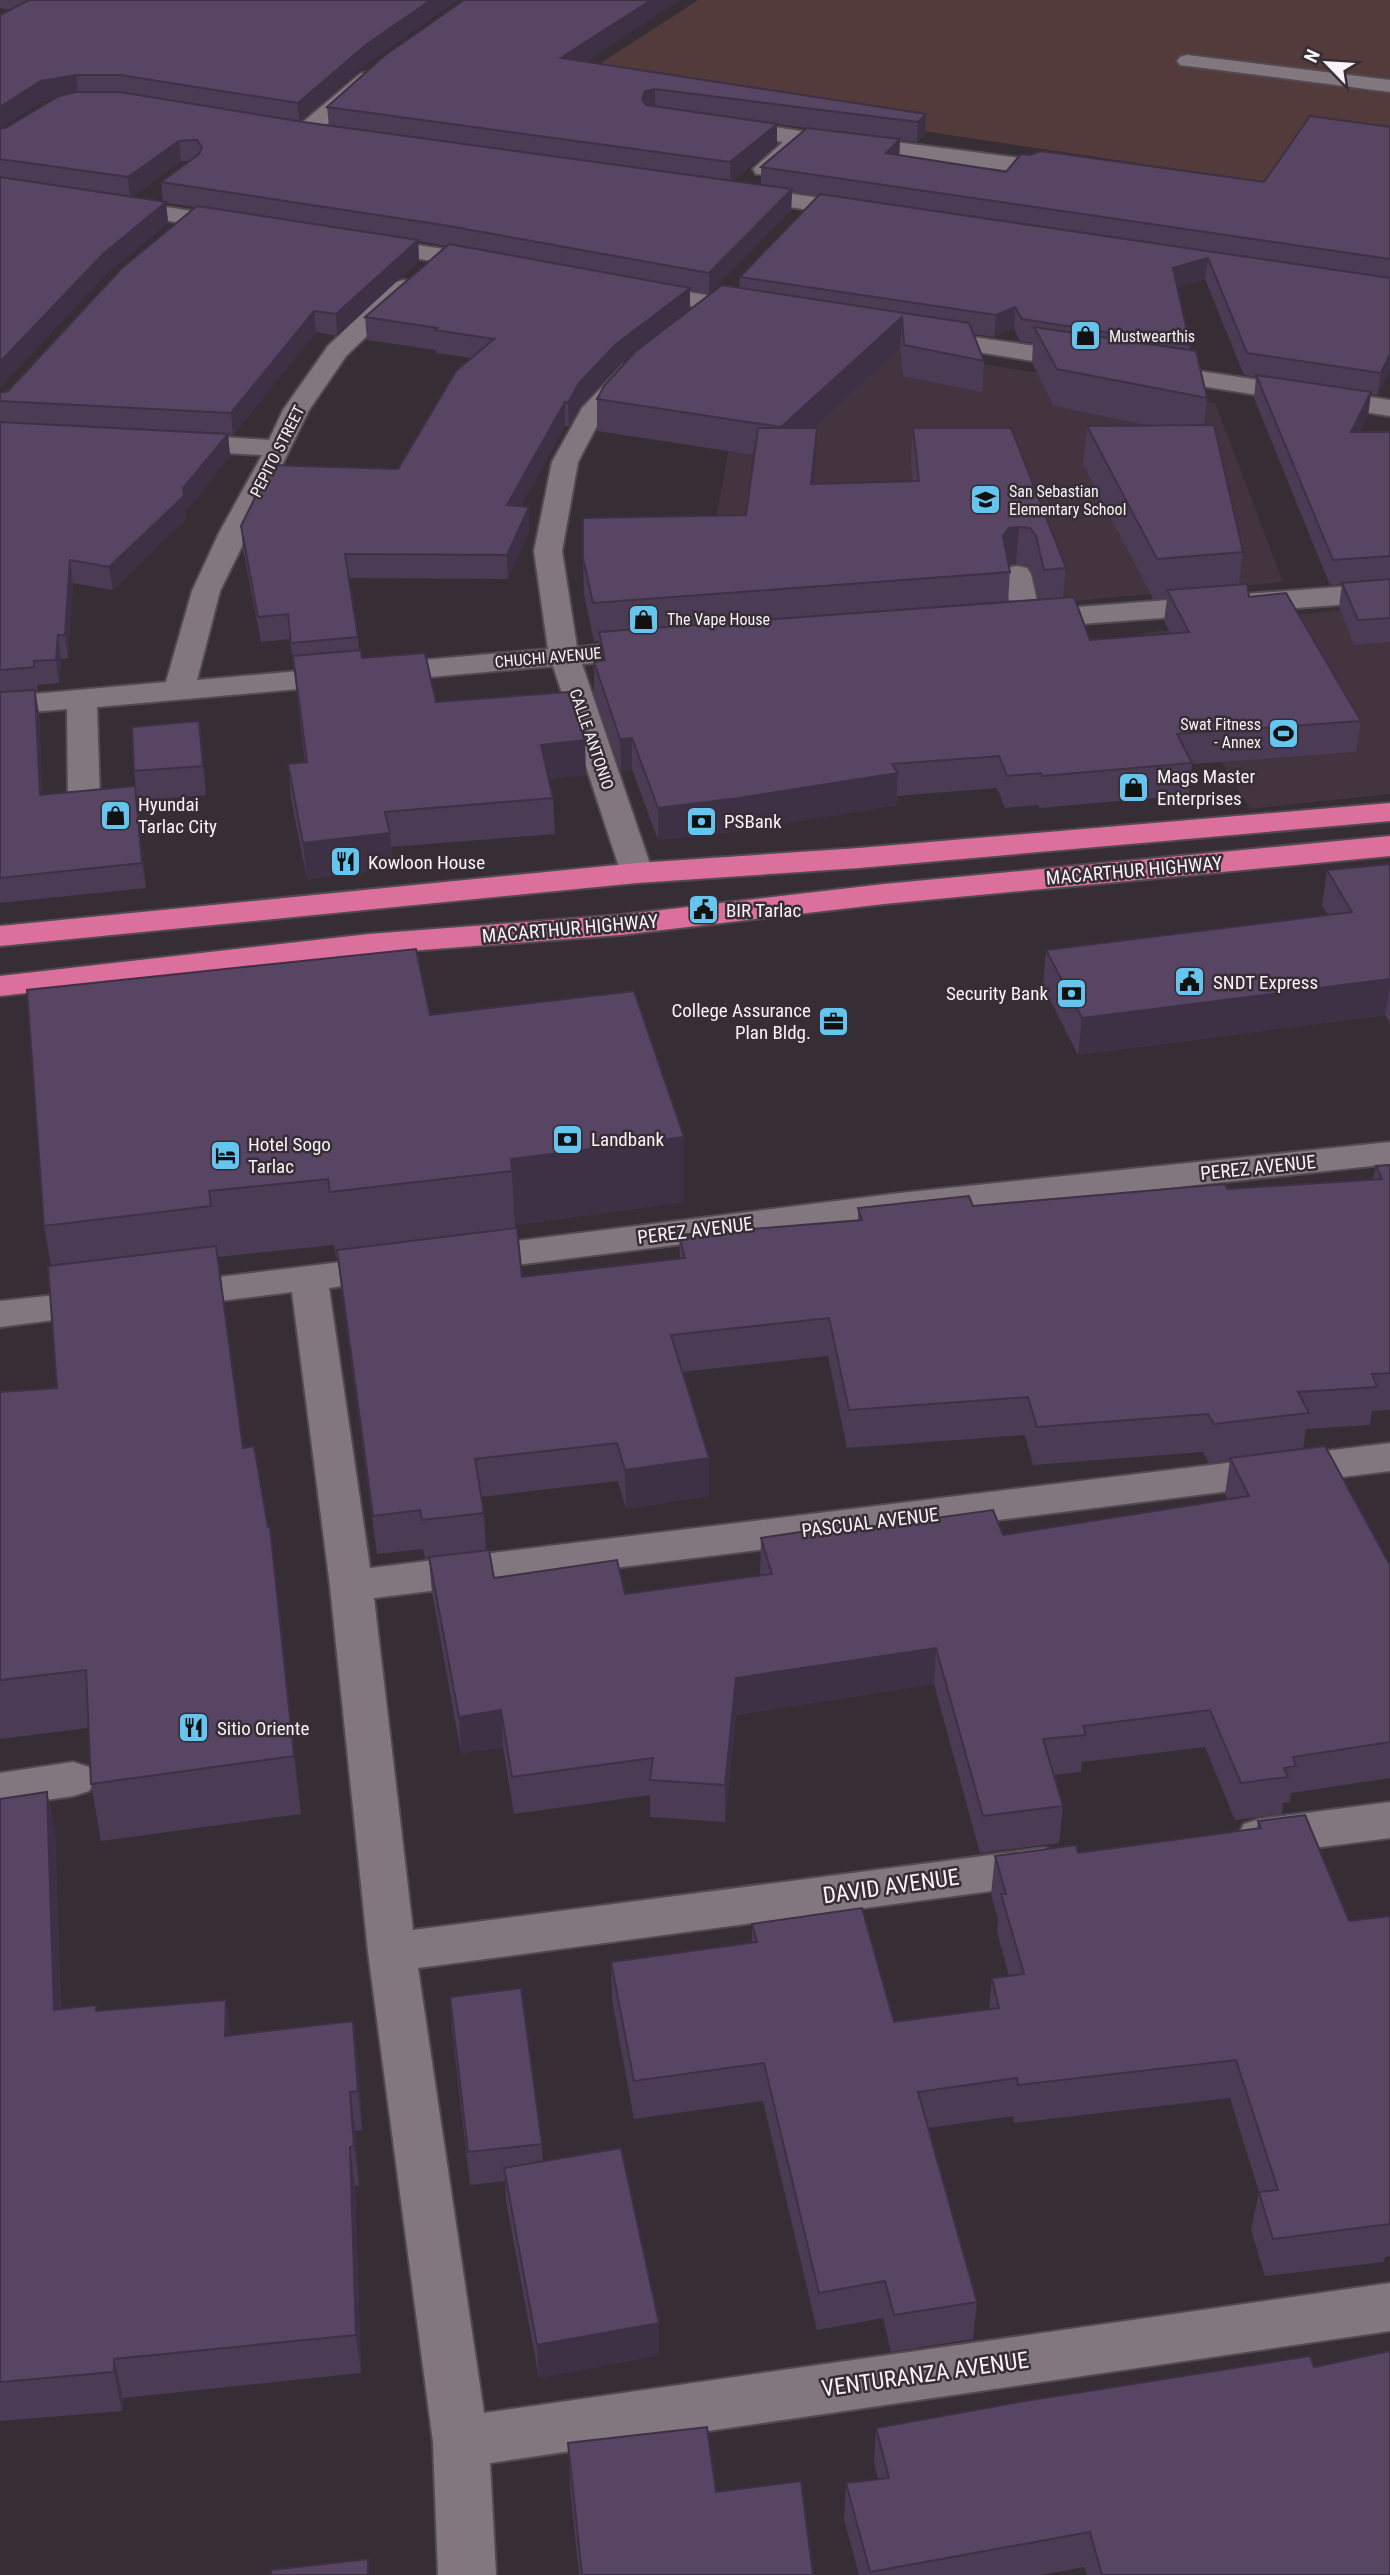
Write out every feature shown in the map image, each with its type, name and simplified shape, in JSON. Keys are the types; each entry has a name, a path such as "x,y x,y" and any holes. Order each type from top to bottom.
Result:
{"highway":[{"name":"MACARTHUR HIGHWAY","path":"0,936 637,873 859,858 1390,812"},
{"name":"MACARTHUR HIGHWAY","path":"0,986 369,944 620,925 884,894 1390,846"}],"street":[{"path":"305,132 388,61"},
{"path":"1187,61 1390,86"},
{"path":"708,124 1028,166"},
{"path":"279,128 332,136"},
{"path":"802,138 729,192 883,214"},
{"path":"134,209 163,188"},
{"path":"94,202 258,228"},
{"path":"787,231 814,204"},
{"path":"172,234 191,218"},
{"path":"338,240 512,268"},
{"name":"PEPITO STREET","path":"179,691 206,591 296,410 337,351 392,298 444,255"},
{"path":"621,287 725,295 771,313"},
{"path":"686,328 725,295"},
{"path":"895,332 1101,364"},
{"name":"CALLE ANTONIO","path":"637,873 564,655 548,551 565,462 591,413 626,374 656,351"},
{"path":"1129,368 1390,408"},
{"path":"153,441 279,448"},
{"path":"1017,574 1014,620 1390,592"},
{"name":"CHUCHI AVENUE","path":"0,706 683,646"},
{"path":"82,699 84,801"},
{"name":"PEREZ AVENUE","path":"0,1314 309,1279 913,1203 1390,1153"},
{"path":"309,1279 351,1586 392,1952 461,2442 467,2575"},
{"name":"PASCUAL AVENUE","path":"351,1586 1390,1457"},
{"path":"0,1790 74,1779"},
{"path":"1224,1842 1390,1820"},
{"name":"DAVID AVENUE","path":"392,1952 1085,1861"},
{"name":"VENTURANZA AVENUE","path":"461,2442 1390,2307"}],"shaded area":[{"path":"698,0 1390,0 1390,201 576,79"},
{"name":"San Sebastian Elementary School","path":"831,338 1215,403 1283,582 732,632 708,562 731,437"},
{"path":"1390,604 1390,794 1250,809 1143,633"}],"building":[{"path":"29,0 431,0 367,44 298,103 120,75 76,75 41,81 0,107 0,15"},
{"path":"464,0 651,0 561,58 926,114 918,122 655,89 645,91 642,99 646,105 777,124 730,162 327,107 384,56"},
{"path":"76,92 120,92 303,122 792,189 709,273 443,225 161,182 199,154 202,147 197,140 179,141 128,177 0,159 0,129 59,96"},
{"path":"1310,116 1390,127 1390,259 761,167 807,128 900,139 886,153 1006,172 1021,154 1030,155 1041,151 1264,182"},
{"path":"0,177 166,202 103,254 0,362"},
{"path":"820,194 1390,278 1390,354 1381,373 1247,353 1208,258 1173,268 1190,345 1022,319 1015,307 996,315 740,277"},
{"path":"197,206 418,240 336,314 314,311 231,413 0,401 0,393 8,391 122,268"},
{"path":"449,244 690,288 615,345 579,383 568,403 565,402 507,505 529,507 507,555 345,554 358,637 291,643 288,614 258,617 241,526 271,465 398,469 456,371 494,339 365,317"},
{"path":"722,285 969,323 984,361 904,345 902,317 781,427 597,399 604,386 636,351"},
{"path":"1034,327 1196,351 1207,398 1057,369"},
{"path":"1256,375 1371,392 1351,432 1390,432 1390,556 1333,560"},
{"path":"0,422 228,434 183,488 184,496 109,567 70,560 65,635 58,635 56,660 34,661 34,667 0,670"},
{"path":"1214,425 1243,552 1157,559 1087,426"},
{"path":"758,428 817,428 811,484 919,481 913,428 1011,428 1066,568 1044,570 1036,536 1030,528 1019,527 1009,528 1003,536 1010,572 593,603 583,558 583,518 746,515"},
{"path":"1390,579 1390,618 1358,620 1342,583"},
{"path":"1247,584 1249,597 1286,593 1361,721 1177,734 1192,763 1042,776 1041,773 1007,776 999,756 892,764 898,773 658,808 632,738 620,739 594,662 605,660 599,632 1074,597 1090,640 1189,632 1167,590"},
{"path":"361,650 362,658 425,653 436,702 569,692 585,740 541,745 553,798 385,812 390,833 303,843 288,764 307,762 293,656"},
{"name":"Hyundai Tarlac City","path":"35,690 40,795 135,786 142,863 0,878 0,692"},
{"path":"199,721 203,766 134,771 132,727"},
{"path":"1390,864 1390,979 1082,1018 1046,950 1352,912 1327,870"},
{"path":"416,949 430,1015 634,991 684,1137 511,1159 512,1171 330,1192 328,1179 209,1191 211,1206 44,1226 27,990"},
{"path":"1390,1165 1390,1373 1372,1374 1377,1387 1298,1392 1309,1413 1214,1424 1208,1414 1037,1427 1028,1397 849,1410 829,1318 671,1335 709,1458 625,1470 617,1443 475,1459 484,1513 422,1520 420,1510 373,1516 337,1250 517,1228 522,1277 685,1258 679,1235 862,1220 858,1208 969,1196 973,1206 1225,1184 1227,1189 1382,1179 1376,1166"},
{"path":"216,1246 243,1448 254,1446 270,1527 294,1756 91,1784 86,1670 0,1680 0,1392 57,1388 48,1266"},
{"path":"1325,1446 1390,1565 1390,1742 1293,1757 1296,1766 1284,1768 1288,1777 1241,1783 1210,1710 1083,1726 1086,1735 1043,1739 1063,1806 983,1816 936,1648 736,1678 725,1785 650,1780 653,1758 512,1777 501,1710 459,1717 429,1557 489,1550 494,1578 617,1560 625,1594 772,1574 761,1538 834,1527 835,1532 993,1510 1003,1535 1249,1496 1230,1458"},
{"path":"47,1792 54,2010 96,2005 96,2011 226,2000 225,2036 353,2021 358,2091 350,2092 354,2146 350,2147 356,2335 114,2359 114,2372 0,2382 0,1799"},
{"path":"1305,1815 1349,1921 1390,1916 1390,2224 1273,2239 1259,2192 1278,2190 1236,2060 1018,2085 1017,2078 918,2092 977,2302 894,2315 885,2281 819,2293 764,2063 634,2081 611,1962 757,1942 752,1924 862,1908 894,2022 999,2008 992,1978 1024,1974 1001,1894 1006,1894 995,1856 1076,1845 1078,1853 1261,1828 1258,1821"},
{"path":"521,1988 542,2144 468,2152 450,1997"},
{"path":"621,2148 659,2323 537,2345 504,2168"},
{"path":"1390,2351 1390,2575 1102,2575 1090,2532 870,2572 846,2483 889,2478 876,2428 1025,2401 1310,2356 1314,2367"},
{"path":"707,2427 716,2492 801,2481 813,2575 582,2575 568,2443"},
{"path":"368,2559 368,2575 271,2575 271,2570"}],"place":[{"name":"Mustwearthis","path":"1086,336"},
{"name":"San Sebastian Elementary School","path":"986,500"},
{"name":"The Vape House","path":"644,619"},
{"name":"Swat Fitness - Annex","path":"1284,733"},
{"name":"Mags Master Enterprises","path":"1134,787"},
{"name":"Hyundai Tarlac City","path":"115,815"},
{"name":"PSBank","path":"701,821"},
{"name":"Kowloon House","path":"345,862"},
{"name":"BIR Tarlac","path":"703,910"},
{"name":"SNDT Express","path":"1190,982"},
{"name":"Security Bank","path":"1071,993"},
{"name":"College Assurance Plan Bldg.","path":"834,1021"},
{"name":"Landbank","path":"568,1139"},
{"name":"Hotel Sogo Tarlac","path":"225,1155"},
{"name":"Sitio Oriente","path":"194,1728"}]}
